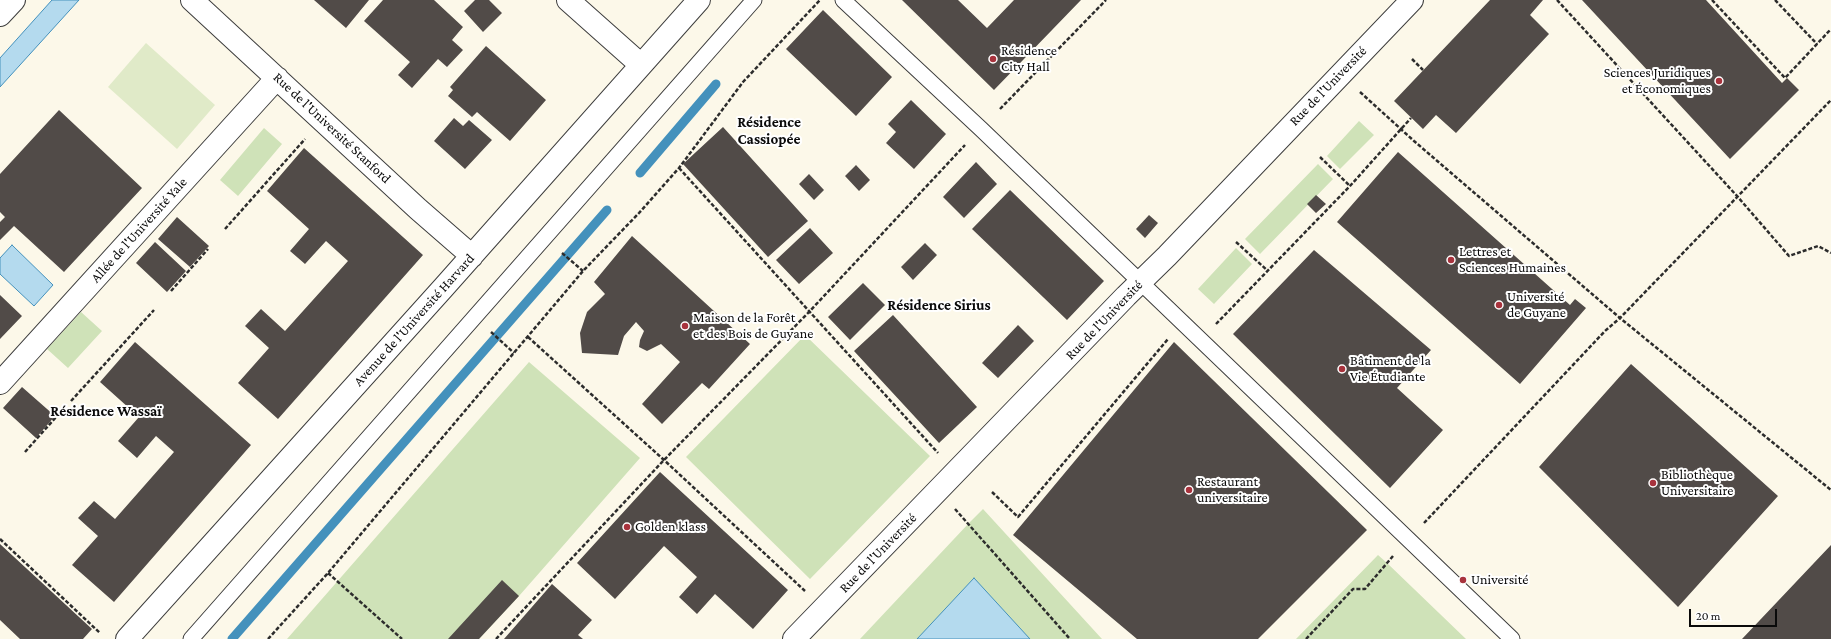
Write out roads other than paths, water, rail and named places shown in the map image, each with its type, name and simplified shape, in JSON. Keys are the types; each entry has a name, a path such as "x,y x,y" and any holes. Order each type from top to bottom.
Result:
{"street":[{"path":"0,15 14,0"},
{"name":"Rue de l'Université Stanford","path":"192,0 418,209 472,256"},
{"path":"568,0 641,66"},
{"name":"Avenue de l'Université Harvard","path":"127,639 472,256 699,0"},
{"name":"Rue de l'Université","path":"794,639 1141,282 1412,0"},
{"name":"Allée de l'Université Yale","path":"0,383 277,78"}],"lane":[{"path":"191,639 754,0"},
{"path":"843,0 981,129 1512,639"}],"water":[{"path":"52,0 79,0 0,87 0,58"},
{"path":"12,245 53,285 34,306 0,274 0,258"},
{"path":"974,578 1030,639 917,639"}],"waterway":[{"path":"640,173 716,84"},
{"path":"232,639 607,210"}],"place":[{"name":"Résidence City Hall","path":"993,59"},
{"name":"Sciences Juridiques et Économiques","path":"1719,81"},
{"name":"Lettres et Sciences Humaines","path":"1451,260"},
{"name":"Université de Guyane","path":"1499,305"},
{"name":"Maison de la Forêt et des Bois de Guyane","path":"685,326"},
{"name":"Bâtiment de la Vie Étudiante","path":"1342,369"},
{"name":"Bibliothèque Universitaire","path":"1653,483"},
{"name":"Restaurant universitaire","path":"1189,490"},
{"name":"Golden klass","path":"627,527"},
{"name":"Université","path":"1463,580"}],"district":[{"name":"Résidence Cassiopée","path":"769,130"},
{"name":"Résidence Sirius","path":"939,305"},
{"name":"Résidence Wassaï","path":"106,411"}]}
